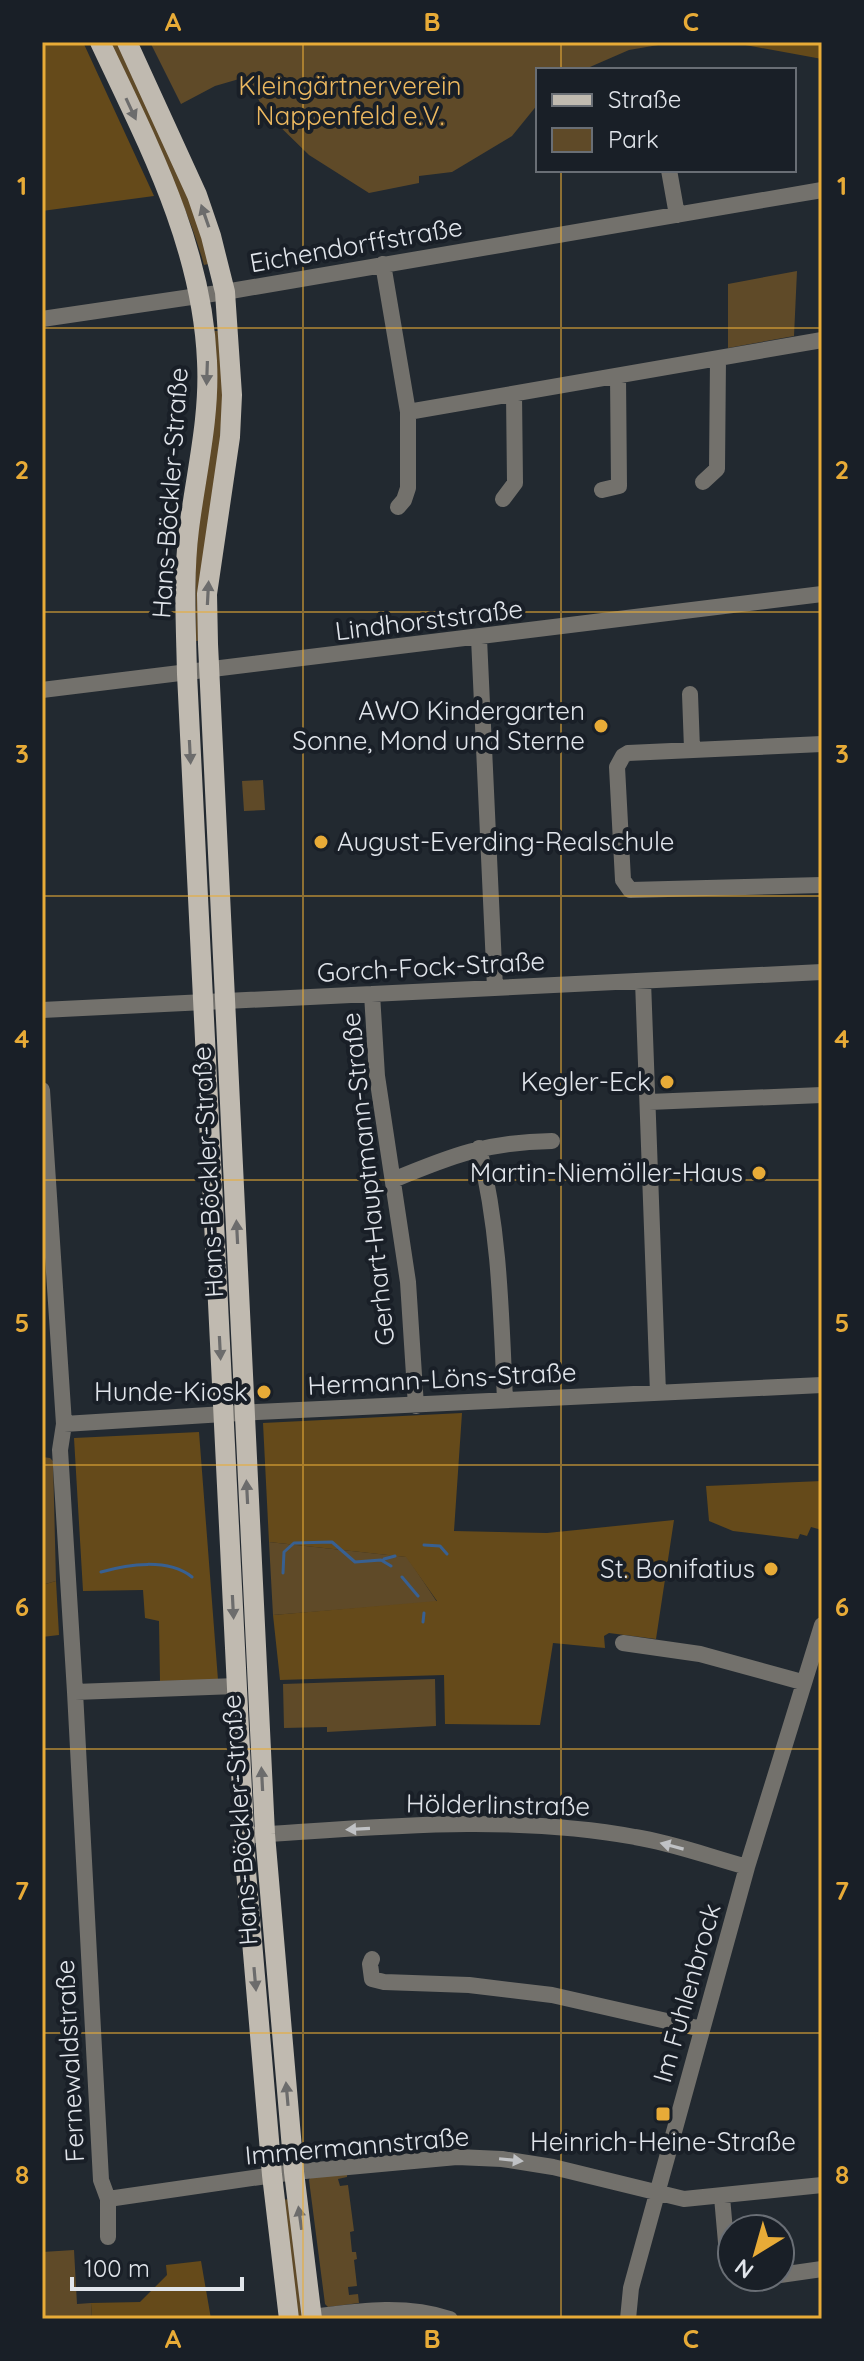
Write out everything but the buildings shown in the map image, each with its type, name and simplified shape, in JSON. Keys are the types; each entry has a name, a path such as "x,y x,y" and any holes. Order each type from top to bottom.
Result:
{"main road":[{"name":"Hans-Böckler-Straße","path":"100,42 163,176 183,230 200,295 208,362 202,459 186,561 187,674 236,1686 312,2318"},
{"name":"Hans-Böckler-Straße","path":"127,42 197,195 225,292 230,437 207,594 244,1413 254,1834 272,2175 289,2319"}],"street":[{"path":"669,172 677,215"},
{"name":"Eichendorffstraße","path":"42,319 225,292 822,190"},
{"path":"383,264 408,412 408,488 398,507"},
{"path":"408,412 822,340"},
{"path":"703,482 717,469 718,359"},
{"path":"602,490 619,486 618,376"},
{"path":"503,499 515,483 514,394"},
{"name":"Lindhorststraße","path":"42,690 822,594"},
{"path":"479,638 495,988"},
{"path":"690,694 692,749"},
{"path":"822,744 628,753 619,761 618,781 625,885 637,891 822,885"},
{"name":"Gorch-Fock-Straße","path":"42,1010 822,972"},
{"path":"643,981 658,1393"},
{"name":"Gerhart-Hauptmann-Straße","path":"372,994 377,1076 408,1282 416,1406"},
{"name":"Fernewaldstraße","path":"42,1090 47,1272 64,1424 60,1450 101,2180 108,2199 108,2237"},
{"path":"649,1102 822,1095"},
{"path":"393,1180 479,1148 503,1143 552,1141"},
{"path":"479,1148 491,1197 498,1259 505,1400"},
{"name":"Hermann-Löns-Straße","path":"64,1424 822,1385"},
{"path":"42,1449 60,1450"},
{"name":"Im Fuhlenbrock","path":"628,2319 631,2288 656,2193 747,1867 822,1625"},
{"path":"623,1643 700,1654 802,1682"},
{"name":"Hans-Böckler-Straße","path":"75,1692 236,1686"},
{"name":"Hölderlinstraße","path":"254,1834 455,1824 553,1826 640,1837 747,1867"},
{"path":"372,1959 372,1979 384,1982 469,1985 552,1995 702,2029"},
{"name":"Immermannstraße","path":"108,2199 294,2172 425,2159 502,2159 553,2167 684,2199 822,2185"},
{"path":"722,2197 723,2213"},
{"path":"796,2273 822,2269"},
{"path":"312,2318 364,2310 405,2309 450,2319"}],"green space":[{"path":"106,42 122,42 172,148 213,263 204,265 173,180"},
{"name":"Kleingärtnerverein Nappenfeld e.V.","path":"150,42 737,42 740,44 670,43 629,50 588,68 536,68 536,106 512,136 452,172 419,176 419,183 369,193 309,155 266,113 246,77 215,86 181,104"},
{"path":"797,271 794,336 728,348 728,284"},
{"path":"211,331 219,331 223,400 204,640 196,641 195,548"},
{"path":"263,780 265,810 244,811 242,781"},
{"path":"42,1457 53,1461 56,1581 42,1585"},
{"path":"269,1542 407,1557 437,1602 273,1615"},
{"path":"435,1679 436,1726 327,1732 327,1727 284,1728 283,1684"},
{"path":"347,2173 347,2177 338,2179 340,2186 348,2185 357,2286 348,2287 349,2295 358,2294 359,2303 328,2307 325,2304 309,2180"},
{"path":"292,2199 308,2319 293,2319 278,2200"},
{"path":"74,2250 77,2304 91,2303 92,2319 42,2319 42,2252"}],"shaded area":[{"path":"42,42 83,42 154,196 42,211"},
{"path":"737,42 822,42 822,59 740,44"},
{"path":"462,1413 454,1531 547,1533 674,1520 656,1639 609,1633 604,1636 605,1648 553,1643 540,1725 445,1724 444,1675 280,1680 273,1615 437,1601 406,1557 269,1542 263,1423"},
{"path":"199,1432 218,1680 160,1681 159,1621 145,1618 143,1590 83,1591 74,1438"},
{"path":"822,1481 822,1530 811,1527 807,1536 800,1534 798,1539 733,1531 709,1521 706,1486"},
{"path":"56,1581 59,1635 42,1637 42,1585"},
{"path":"201,2261 211,2319 92,2319 91,2303 140,2302 167,2275 166,2265"}],"waterway":[{"path":"283,1573 284,1552 294,1543 332,1542 355,1562 381,1560 391,1566"},
{"path":"424,1545 440,1546 447,1554"},
{"path":"384,1559 395,1556"},
{"path":"101,1572 148,1564 171,1567 192,1577"},
{"path":"402,1577 418,1596"},
{"path":"423,1622 424,1613"}],"place":[{"name":"AWO Kindergarten Sonne, Mond und Sterne","path":"601,726"},
{"name":"August-Everding-Realschule","path":"321,842"},
{"name":"Kegler-Eck","path":"667,1082"},
{"name":"Martin-Niemöller-Haus","path":"759,1173"},
{"name":"Hunde-Kiosk","path":"264,1392"},
{"name":"St. Bonifatius","path":"771,1569"},
{"name":"Heinrich-Heine-Straße","path":"663,2114"}]}
